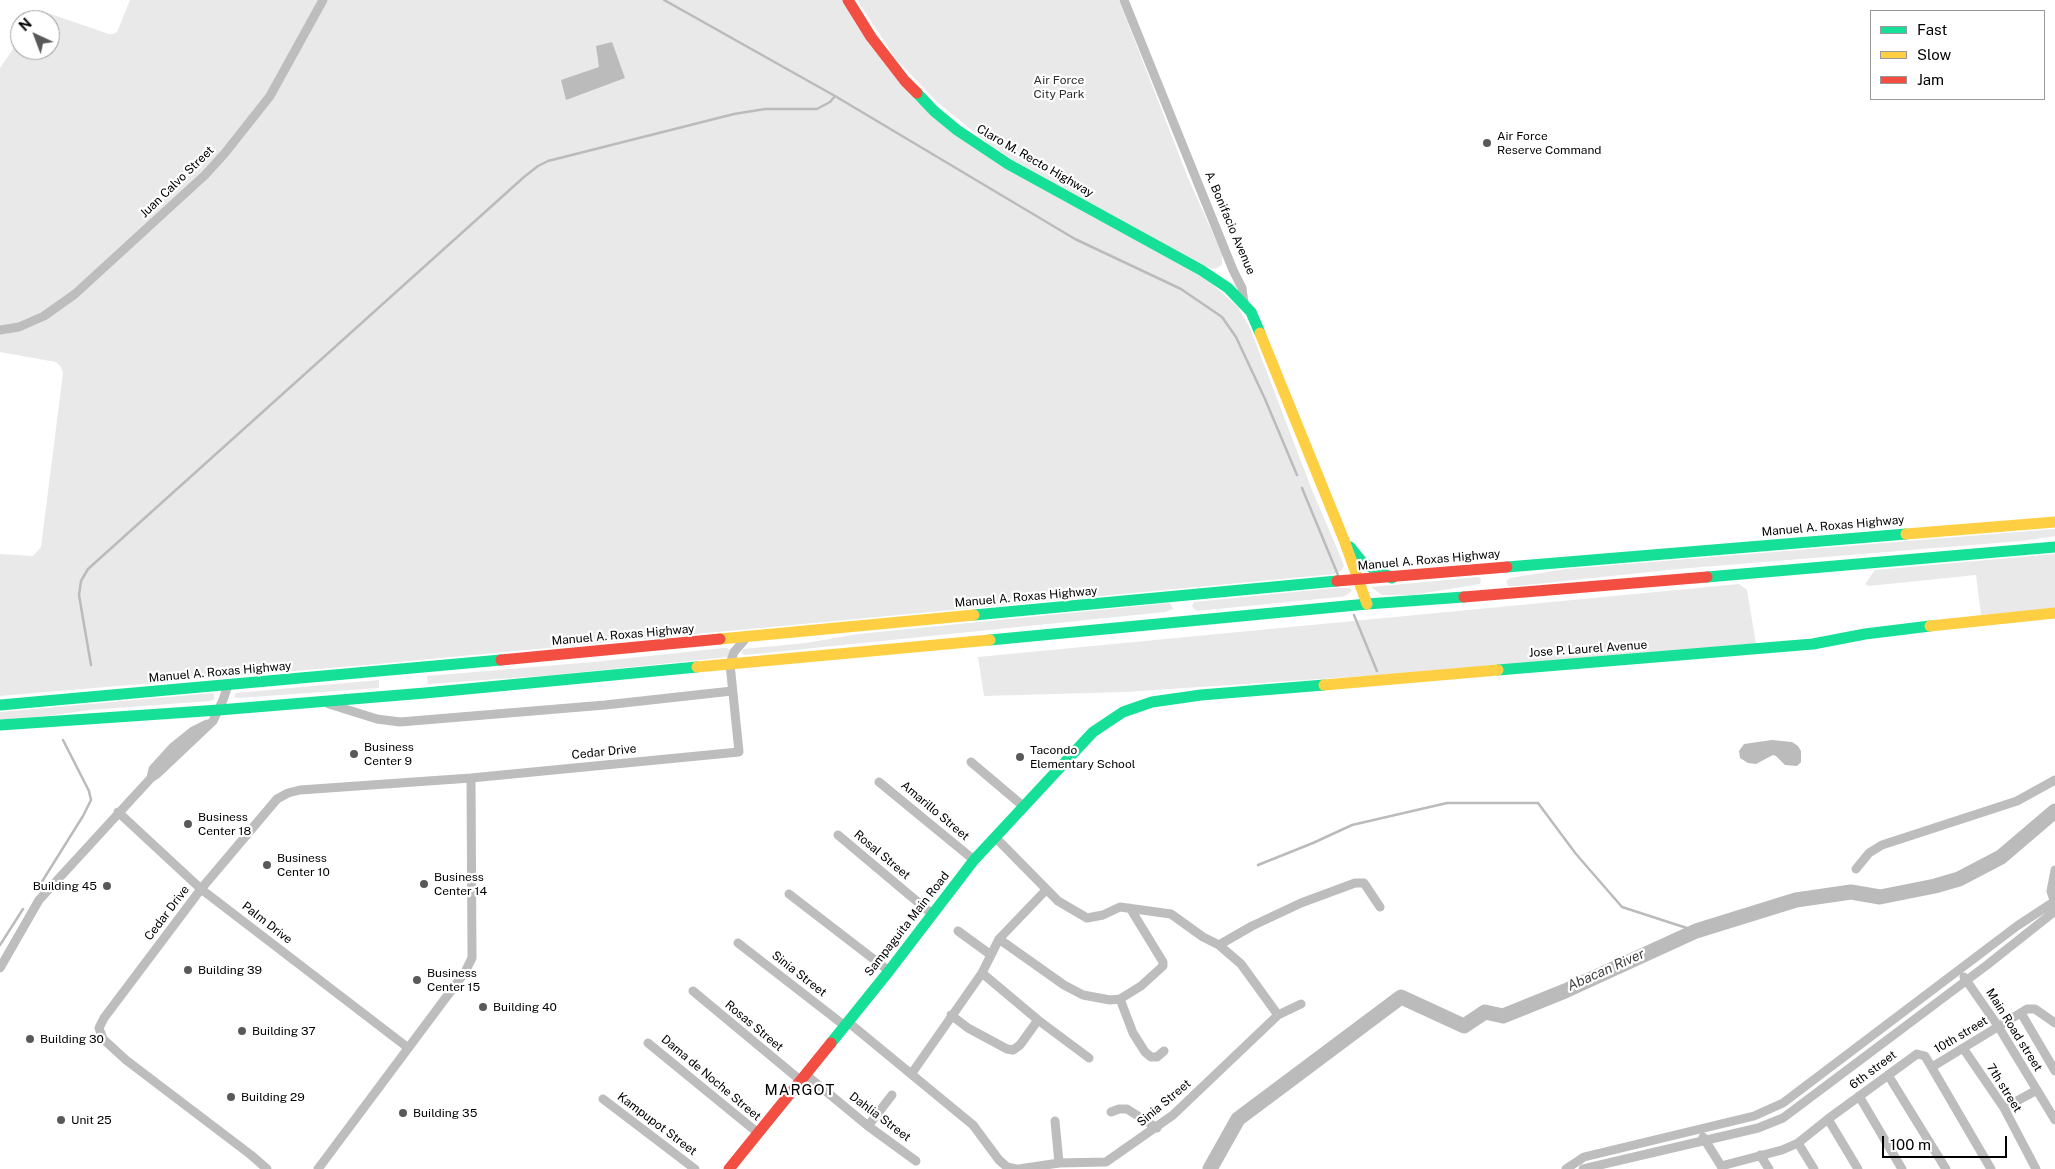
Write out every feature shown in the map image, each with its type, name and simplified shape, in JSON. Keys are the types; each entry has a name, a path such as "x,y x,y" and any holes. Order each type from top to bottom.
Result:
{"main road":[{"name":"Claro M. Recto Highway","path":"848,0 870,37 905,81 934,111 957,130 1002,161 1201,270 1228,288 1244,304"},
{"name":"A. Bonifacio Avenue","path":"1244,304 1251,312 1257,326 1344,540 1367,604"},
{"name":"Manuel A. Roxas Highway","path":"0,705 747,637 1179,609 1367,604 1492,582 2055,522"},
{"name":"A. Bonifacio Avenue","path":"1344,540 1364,563 1392,578"},
{"name":"Manuel A. Roxas Highway","path":"1,725 425,693 730,664 1179,609 1358,579 1392,578 1492,582 2055,547"},
{"name":"Jose P. Laurel Avenue","path":"1123,712 1152,702 1201,695 1813,644 1865,634 1925,626 2055,613"},
{"name":"Sampaguita Main Road","path":"729,1169 847,1024 974,860 1068,756 1093,732 1123,712"}],"street":[{"name":"Juan Calvo Street","path":"0,330 19,327 44,316 75,294 205,175 226,153 270,96 323,0"},
{"name":"A. Bonifacio Avenue","path":"1124,0 1233,270 1242,288 1244,304"},
{"path":"318,701 377,719 400,722 596,706 732,691 730,664 734,652 747,637"},
{"path":"0,968 39,900 151,778 152,769 173,747 193,730 213,721 228,685"},
{"name":"Cedar Drive","path":"267,1169 126,1060 103,1039 99,1028 104,1018 202,889 277,799 288,793 346,786 471,778 739,752 732,691"},
{"path":"971,762 1023,806"},
{"path":"318,1169 407,1047 465,972 472,958 471,778"},
{"path":"1856,869 1868,853 1882,845 2017,801 2055,780"},
{"name":"Amarillo Street","path":"879,782 974,860"},
{"name":"Palm Drive","path":"118,812 202,889 407,1047"},
{"name":"Rosal Street","path":"838,834 932,914"},
{"path":"995,838 1058,901 1087,918 1103,915 1120,907 1171,914 1203,937 1219,945 1241,964 1278,1015"},
{"path":"1566,1169 1584,1157 1754,1116 1783,1104 2017,926 2055,902 2051,891 2055,870"},
{"path":"1219,945 1252,926 1301,903 1355,883 1364,883 1380,907"},
{"path":"912,1073 982,973 999,939 1046,890"},
{"path":"789,894 888,971"},
{"path":"999,939 1083,995 1110,1000 1120,999 1141,986 1163,966 1163,962 1130,908"},
{"path":"1583,1169 1758,1128 1783,1118 1967,980 2055,911"},
{"path":"958,931 991,955"},
{"name":"Sinia Street","path":"738,943 912,1073 974,1125 1007,1167 1017,1169 1059,1163 1104,1165 1173,1115 1278,1015 1302,1004"},
{"name":"Main Road street","path":"1960,971 1998,1026 2055,1120"},
{"path":"982,973 1038,1020 1089,1058"},
{"name":"Rosas Street","path":"692,991 803,1077"},
{"path":"1120,999 1133,1033 1145,1052 1151,1057 1157,1056 1164,1051"},
{"path":"2055,1023 2035,1009 2030,1008 2020,1013 2055,1071"},
{"name":"10th street","path":"1932,1067 2020,1013"},
{"path":"952,1014 968,1028 1007,1049 1013,1050 1020,1045 1038,1020"},
{"name":"Dama de Noche Street","path":"648,1042 758,1133"},
{"name":"7th street","path":"1963,1048 2004,1108 2036,1169"},
{"name":"6th street","path":"1722,1167 1798,1144 1858,1096 1916,1054 1925,1056 1991,1169"},
{"path":"1888,1074 1946,1169"},
{"name":"Dahlia Street","path":"803,1077 916,1160"},
{"path":"2004,1108 2037,1090"},
{"path":"868,1126 892,1095"},
{"path":"1858,1096 1902,1169"},
{"name":"Kampupot Street","path":"603,1099 695,1169"},
{"path":"1111,1112 1118,1109 1127,1109 1156,1128"},
{"path":"1828,1119 1858,1169"},
{"path":"1055,1121 1059,1163"},
{"path":"1698,1130 1722,1167"},
{"path":"1798,1144 1814,1169"},
{"path":"1760,1155 1769,1169"}],"green space":[{"path":"130,0 843,0 924,107 1191,270 1213,285 1238,307 1250,328 1312,490 1344,566 1342,570 1335,574 377,664 0,696 0,554 33,556 41,547 63,373 61,367 56,362 0,352 0,68 10,54 10,60 60,60 60,17 109,34 117,32"},
{"name":"Air Force City Park","path":"857,0 1119,0 1188,178 1222,254 1222,265 1215,269 1207,267 1073,197 991,146 937,102 896,59"},
{"path":"2055,529 2055,536 2021,541 1678,569 1517,586 1508,586 1506,581 1510,578 1566,569"},
{"path":"2055,554 2055,610 1981,615 1976,575 1869,586 1865,584 1875,570"},
{"path":"1479,577 1481,580 1480,584 1413,595 1382,595 1371,587"},
{"path":"1739,584 1747,590 1756,644 1380,675 1125,692 984,696 978,657"},
{"path":"1350,588 1352,591 1345,596 1339,597 1197,611 1192,606 1194,602"},
{"path":"1170,603 1173,609 1165,612 745,655 741,653 743,649 806,643 858,634"},
{"path":"723,648 732,651 728,657 554,675 428,684 427,676 593,662"},
{"path":"379,680 379,688 234,697 236,693"},
{"path":"213,693 215,699 210,701 90,710 0,720 0,712"}],"shaded area":[{"path":"612,42 625,78 566,100 561,80 599,67 596,46"},
{"path":"1772,740 1792,742 1798,746 1801,751 1801,762 1797,766 1785,765 1773,755 1756,764 1748,763 1740,758 1739,751 1744,744"}],"waterway":[{"path":"664,0 835,96"},
{"path":"91,665 79,595 81,581 88,569 538,166 548,161 734,114 765,109 817,109 830,102 835,96 1075,239 1181,289 1222,317 1236,337 1297,475"},
{"path":"1302,488 1338,575"},
{"path":"1354,615 1377,671"},
{"path":"38,888 91,800 89,791 63,740"},
{"path":"1258,865 1352,825 1447,803 1538,803 1576,854 1622,907 1696,931"},
{"name":"Abacan River","path":"1210,1169 1238,1119 1401,997 1464,1026 1485,1012 1503,1016 1565,991 1696,931 1796,900 1851,892 1880,897 1959,879 2001,857 2055,811"},
{"path":"0,945 23,909"}],"traffic: fast":[{"path":"917,93 934,111 957,130 1008,164 1201,270 1228,288 1251,312 1260,333"},
{"path":"1507,567 1906,534"},
{"path":"1350,547 1363,563 1392,578"},
{"path":"1707,577 2055,547"},
{"path":"974,615 1337,581"},
{"path":"990,640 1367,604 1464,597"},
{"path":"1498,670 1813,644 1865,634 1930,626"},
{"path":"0,705 501,660"},
{"path":"0,725 425,693 697,667"},
{"path":"831,1043 974,860 1093,732 1123,712 1152,702 1201,695 1324,685"}],"traffic: slow":[{"path":"1260,333 1344,540 1367,604"},
{"path":"1906,534 2055,522"},
{"path":"1930,626 2055,613"},
{"path":"720,639 974,615"},
{"path":"697,667 990,640"},
{"path":"1324,685 1498,670"}],"traffic: jam":[{"path":"848,0 871,37 905,81 917,93"},
{"path":"1337,581 1507,567"},
{"path":"1464,597 1707,577"},
{"path":"501,660 720,639"},
{"path":"729,1169 831,1043"}],"place":[{"name":"Air Force Reserve Command","path":"1487,143"},
{"name":"Business Center 9","path":"354,754"},
{"name":"Tacondo Elementary School","path":"1020,757"},
{"name":"Business Center 18","path":"188,824"},
{"name":"Business Center 10","path":"267,865"},
{"name":"Business Center 14","path":"424,884"},
{"name":"Building 45","path":"107,886"},
{"name":"Building 39","path":"188,970"},
{"name":"Business Center 15","path":"417,980"},
{"name":"Building 40","path":"483,1007"},
{"name":"Building 37","path":"242,1031"},
{"name":"Building 30","path":"30,1039"},
{"name":"Building 29","path":"231,1097"},
{"name":"Building 35","path":"403,1113"},
{"name":"Unit 25","path":"61,1120"}],"district":[{"name":"MARGOT","path":"800,1090"}]}
